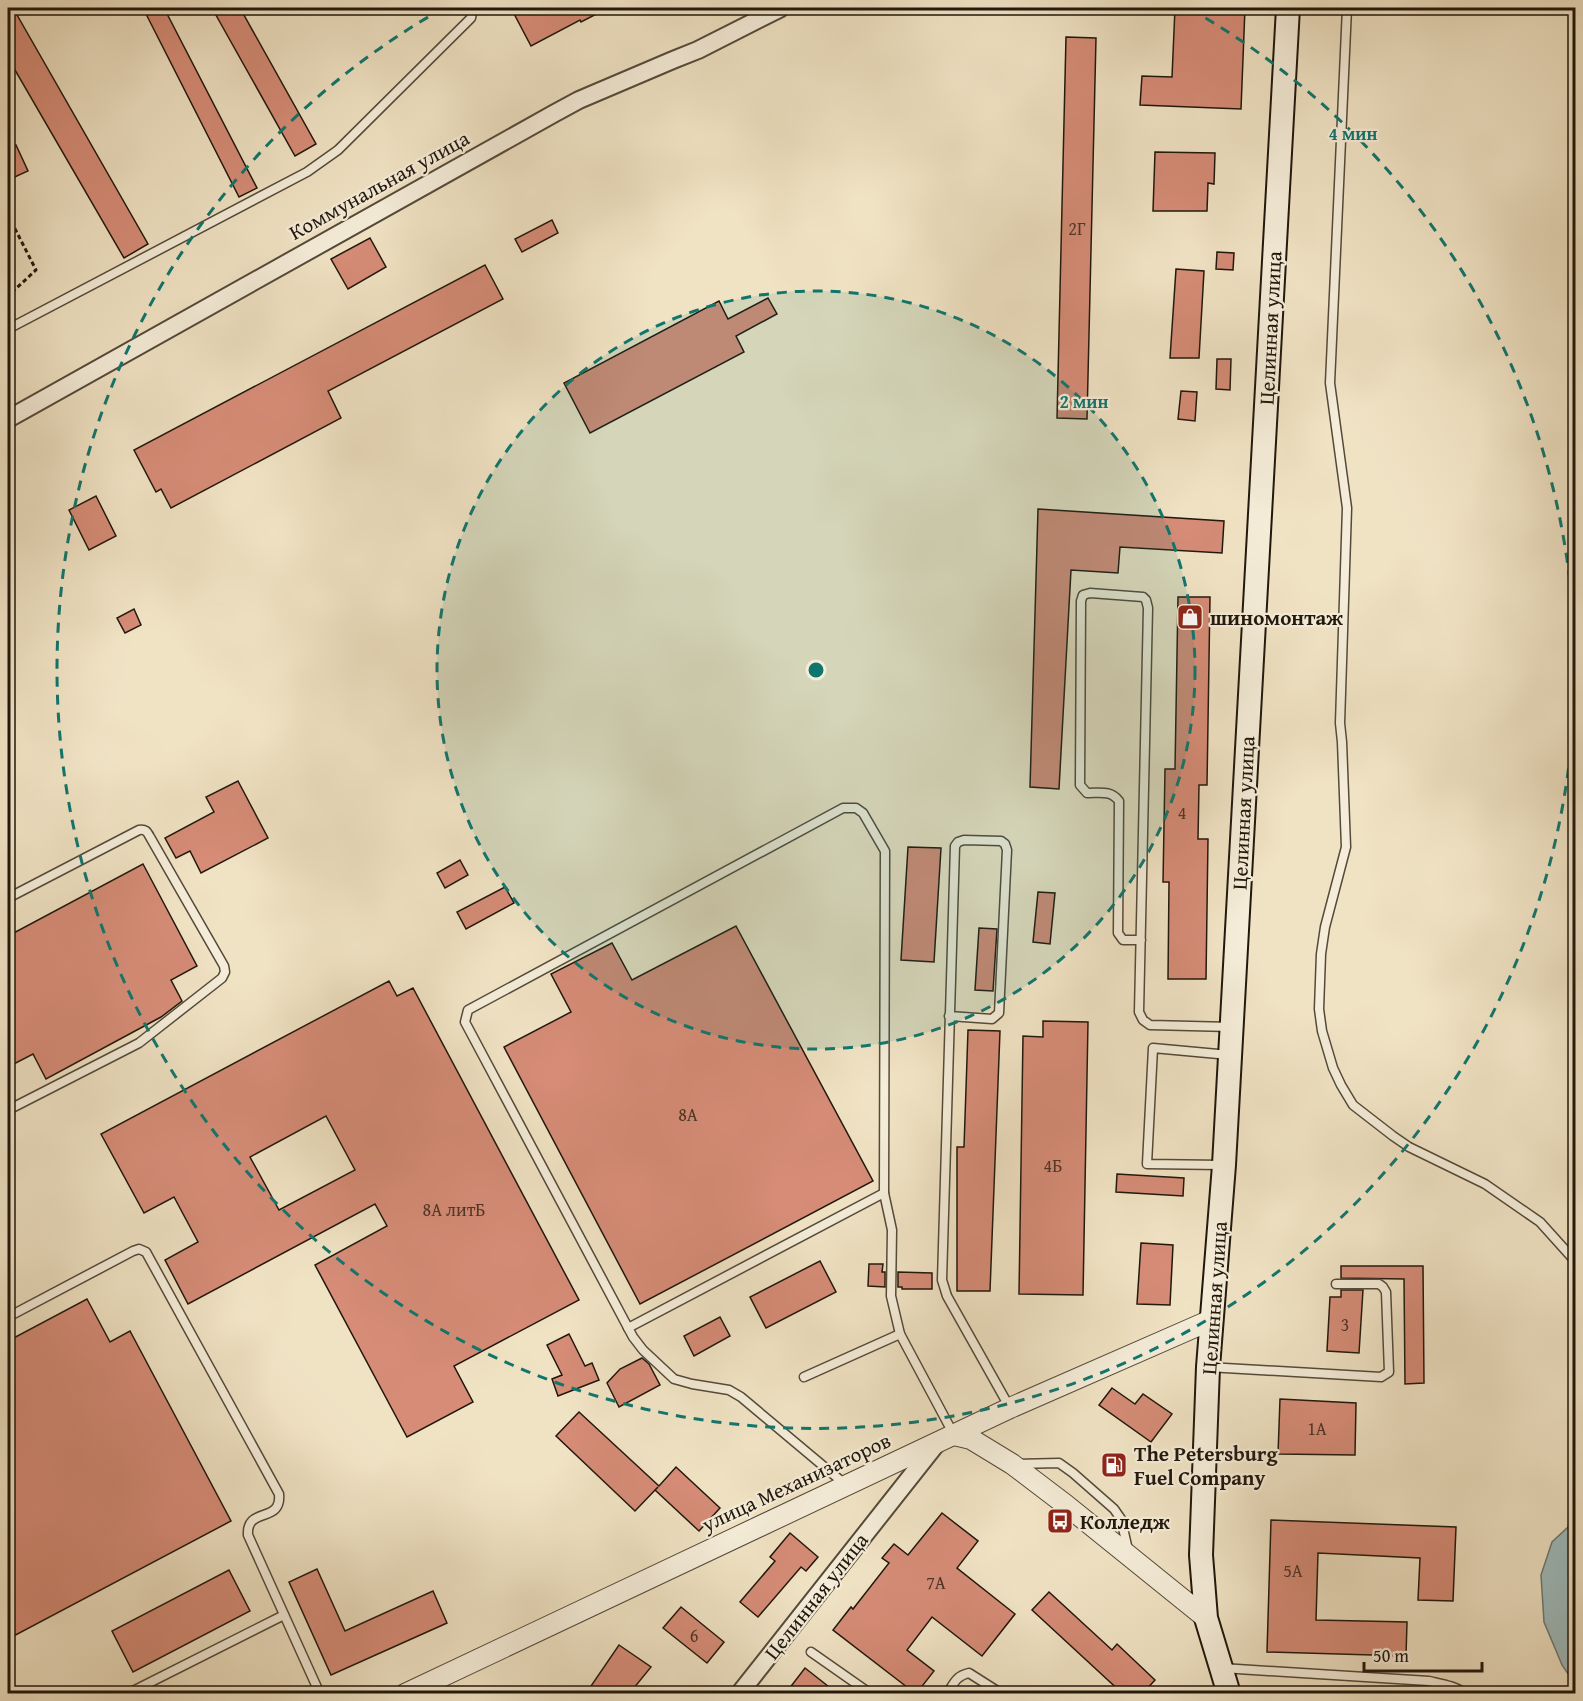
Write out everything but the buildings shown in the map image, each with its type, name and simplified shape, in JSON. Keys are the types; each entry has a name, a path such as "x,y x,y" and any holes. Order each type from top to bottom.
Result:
{"main road":[{"name":"Целинная улица","path":"1229,1694 1206,1618 1201,1555 1208,1367 1224,1165 1288,8"}],"street":[{"name":"Коммунальная улица","path":"8,419 555,113 698,50 781,8"},
{"name":"улица Механизаторов","path":"405,1694 1010,1408 1211,1320"},
{"path":"946,1439 971,1438 1012,1464 1206,1618"},
{"name":"Целинная улица","path":"739,1694 946,1439"}],"lane":[{"path":"8,329 286,183 323,161 338,150 471,18 473,8"},
{"path":"1347,8 1330,383 1347,508 1340,723 1346,847 1321,954 1319,1010 1322,1031 1337,1077 1353,1105 1409,1147 1485,1184 1540,1222 1575,1262"},
{"path":"1141,940 1123,940 1118,933 1119,801 1114,795 1108,793 1087,793 1080,785 1081,601 1083,595 1090,593 1143,597 1148,608 1141,940 1139,1012 1143,1020 1150,1025 1232,1027"},
{"path":"846,1485 741,1397 729,1390 692,1384 674,1378 643,1350 628,1328 465,1022 468,1010 843,808 849,807 856,808 862,813 885,851 884,1193 892,1230 891,1296 900,1334 946,1439"},
{"path":"8,898 139,831 147,831 224,966 225,972 222,978 139,1043 8,1110"},
{"path":"949,1016 992,1019 999,1013 1006,850 1005,844 1001,841 964,840 955,846 949,1016 942,1280 947,1296 1010,1408"},
{"path":"1224,1165 1147,1164 1153,1048 1230,1055"},
{"path":"628,1328 884,1193"},
{"path":"8,1317 133,1251 139,1249 146,1252 279,1494 280,1503 277,1509 252,1521 248,1527 248,1535 320,1694"},
{"path":"1208,1367 1381,1377 1386,1375 1389,1372 1386,1292 1379,1284 1336,1284"},
{"path":"804,1377 900,1334"},
{"path":"1012,1464 1059,1463 1073,1473 1114,1509 1120,1520 1130,1556"},
{"path":"127,1694 142,1690 284,1615"},
{"path":"811,1652 871,1694"},
{"path":"1221,1668 1430,1681 1462,1690 1466,1694"},
{"path":"947,1694 961,1674 969,1673 1002,1694"}],"path":[{"path":"8,215 36,270 8,296"}],"water":[{"path":"1574,1501 1576,1501 1575,1684 1562,1665 1544,1622 1541,1575 1552,1542 1568,1527"}],"place":[{"name":"шиномонтаж","path":"1190,617"},
{"name":"The Petersburg Fuel Company","path":"1114,1465"},
{"name":"Колледж","path":"1060,1521"}]}
